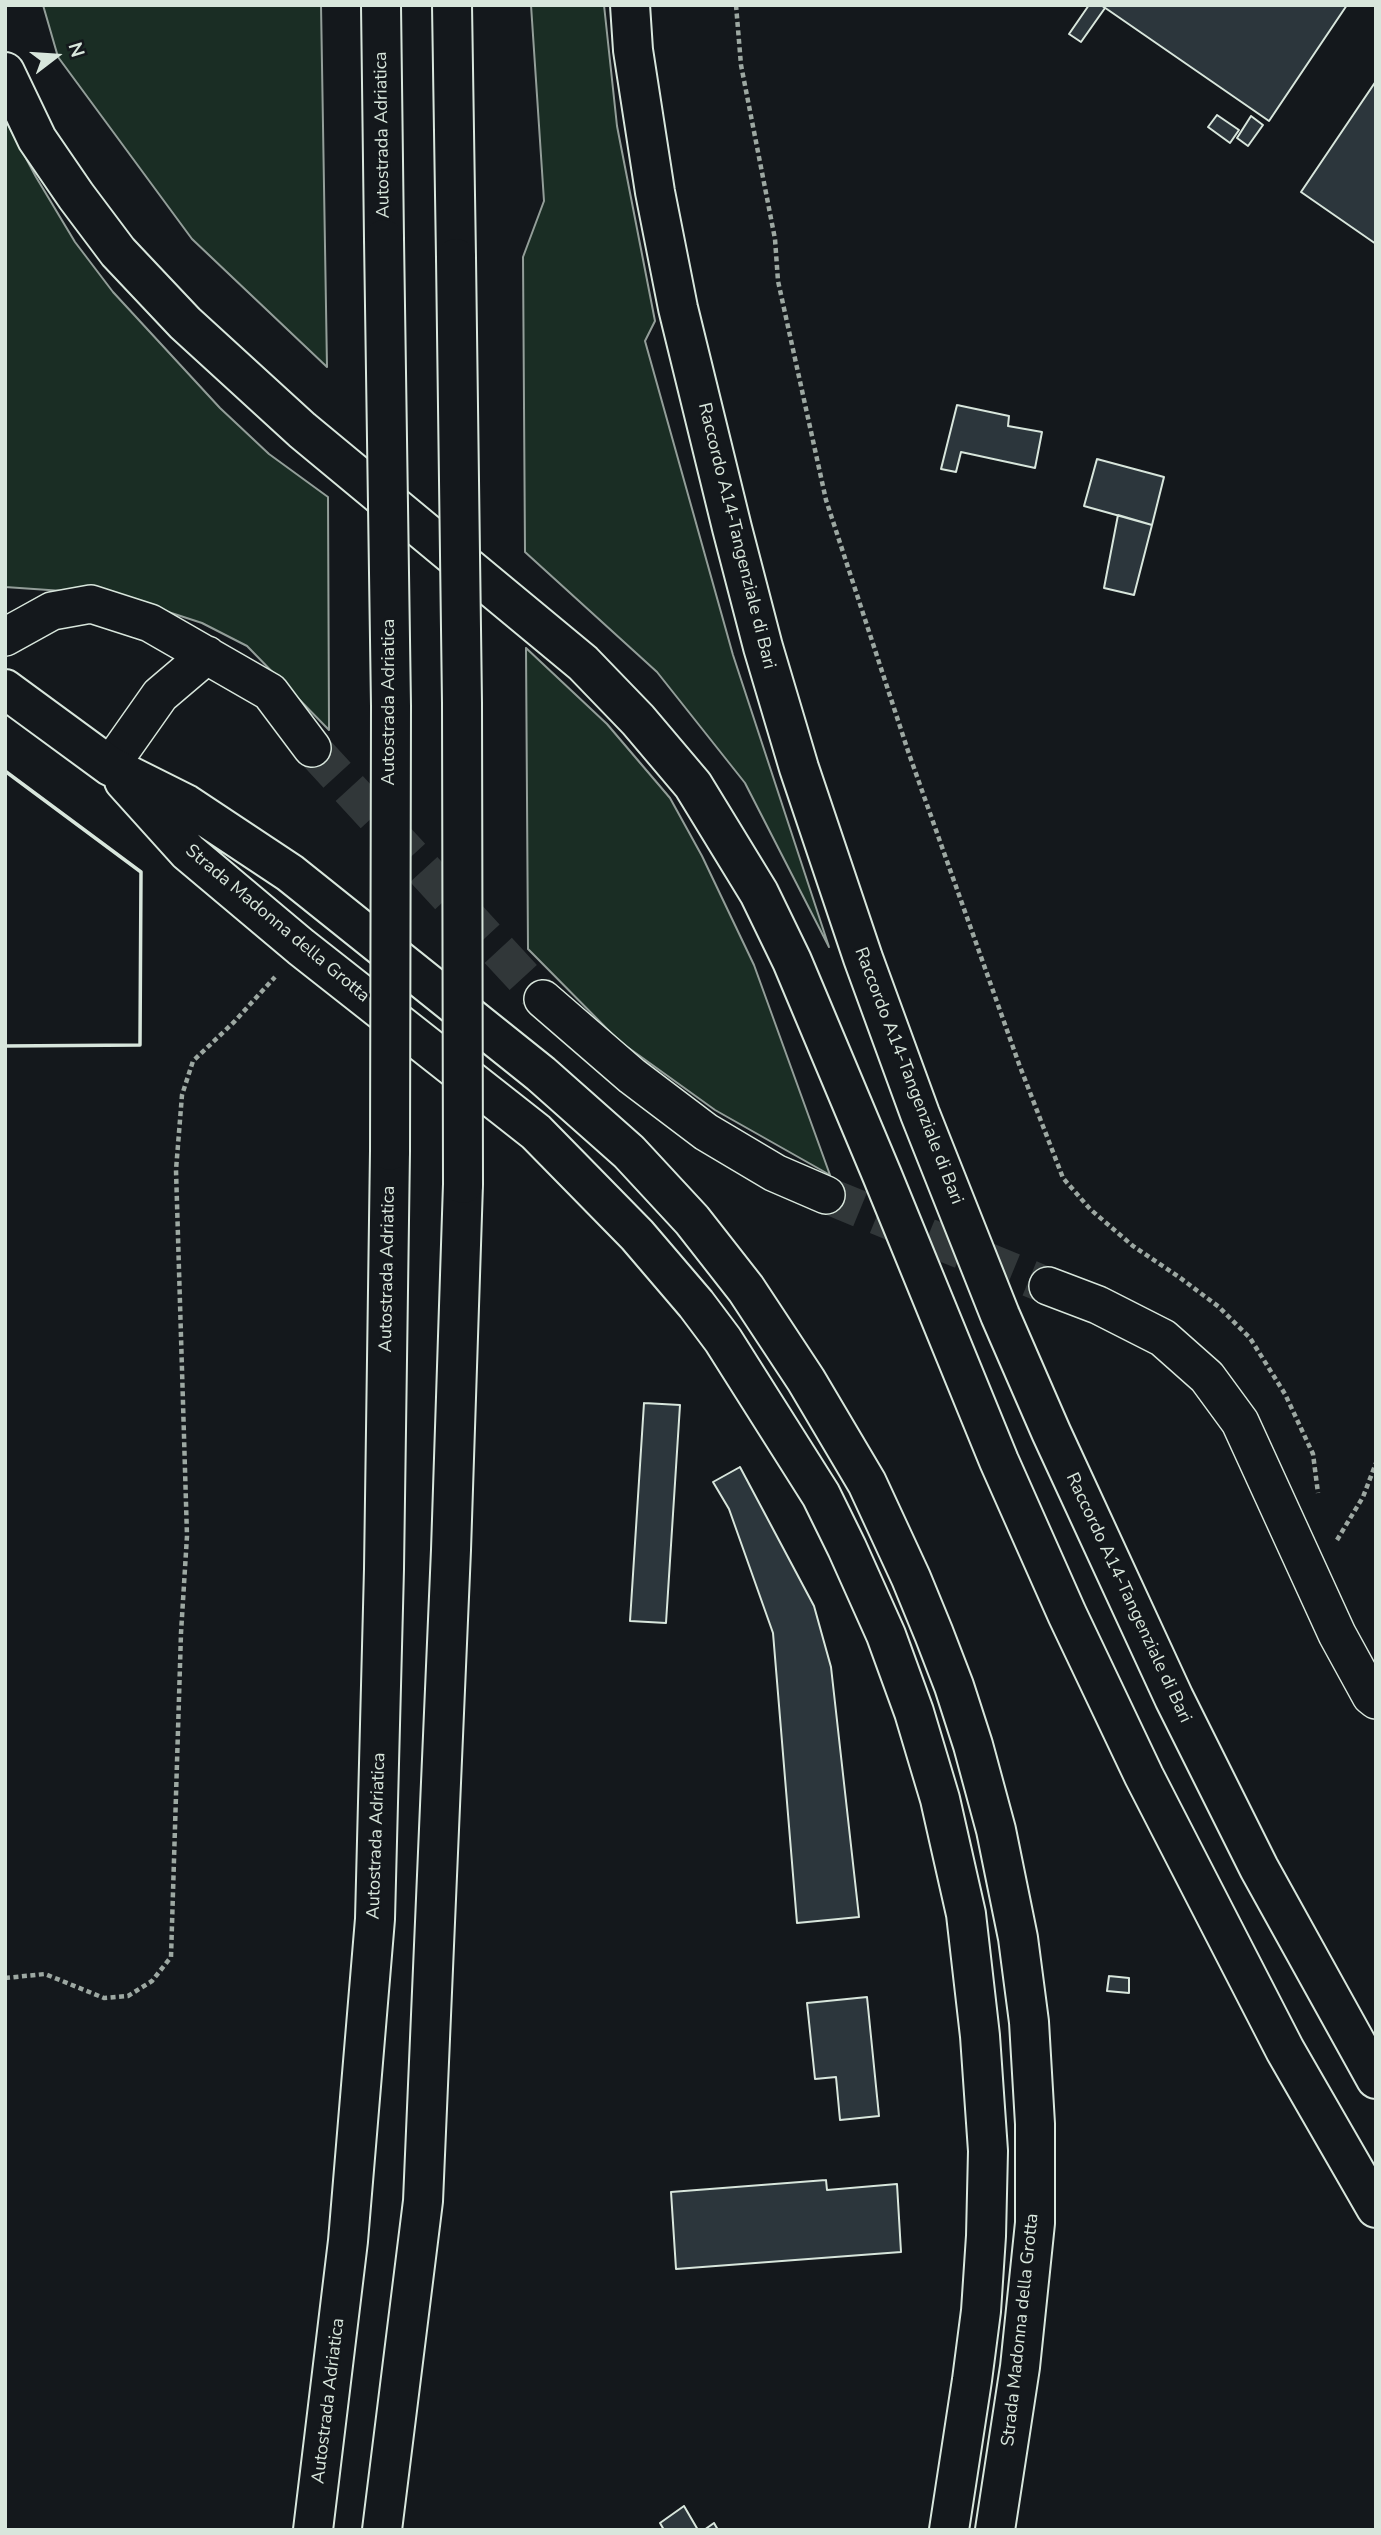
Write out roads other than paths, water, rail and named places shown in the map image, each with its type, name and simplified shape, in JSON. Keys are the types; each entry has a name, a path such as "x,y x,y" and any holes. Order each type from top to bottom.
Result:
{"main road":[{"name":"Autostrada Adriatica","path":"313,2530 348,2241 375,1919 384,1569 390,1151 391,706 381,5"},
{"path":"382,2530 423,2201 451,1563 463,1184 462,703 452,5"},
{"name":"Raccordo A14-Tangenziale di Bari","path":"630,5 633,50 655,192 678,308 763,647 799,768 863,958 920,1114 995,1303 1057,1445 1174,1698 1252,1856 1376,2079"},
{"path":"5,72 37,139 76,196 118,252 185,323 302,430 583,663 638,720 694,785 759,893 817,1021 999,1461 1067,1614 1144,1776 1279,2038 1376,2208"},
{"path":"5,689 110,766"},
{"name":"Strada Madonna della Grotta","path":"110,766 188,852 301,947 536,1132 662,1263 723,1340 803,1466 847,1548 886,1635 914,1712 940,1799 966,1914 981,2036 988,2151 984,2261 972,2380 949,2530"},
{"name":"Strada Madonna della Grotta","path":"110,766 186,804 290,873 541,1074 629,1152 684,1211 746,1289 806,1380 867,1483 934,1634 973,1745 996,1830 1015,1925 1029,2022 1035,2124 1035,2224 1020,2367 995,2530"}],"street":[{"path":"5,637 52,611 91,604 150,623 270,692 312,748"},
{"path":"110,766 160,695 207,655"},
{"path":"543,999 632,1076 706,1132 775,1173 826,1195"},
{"path":"1048,1286 1098,1305 1163,1338 1207,1377 1240,1422 1337,1634 1371,1696 1376,1700"}],"tunnel":[{"path":"312,748 543,999"},
{"path":"826,1195 1048,1286"}]}
